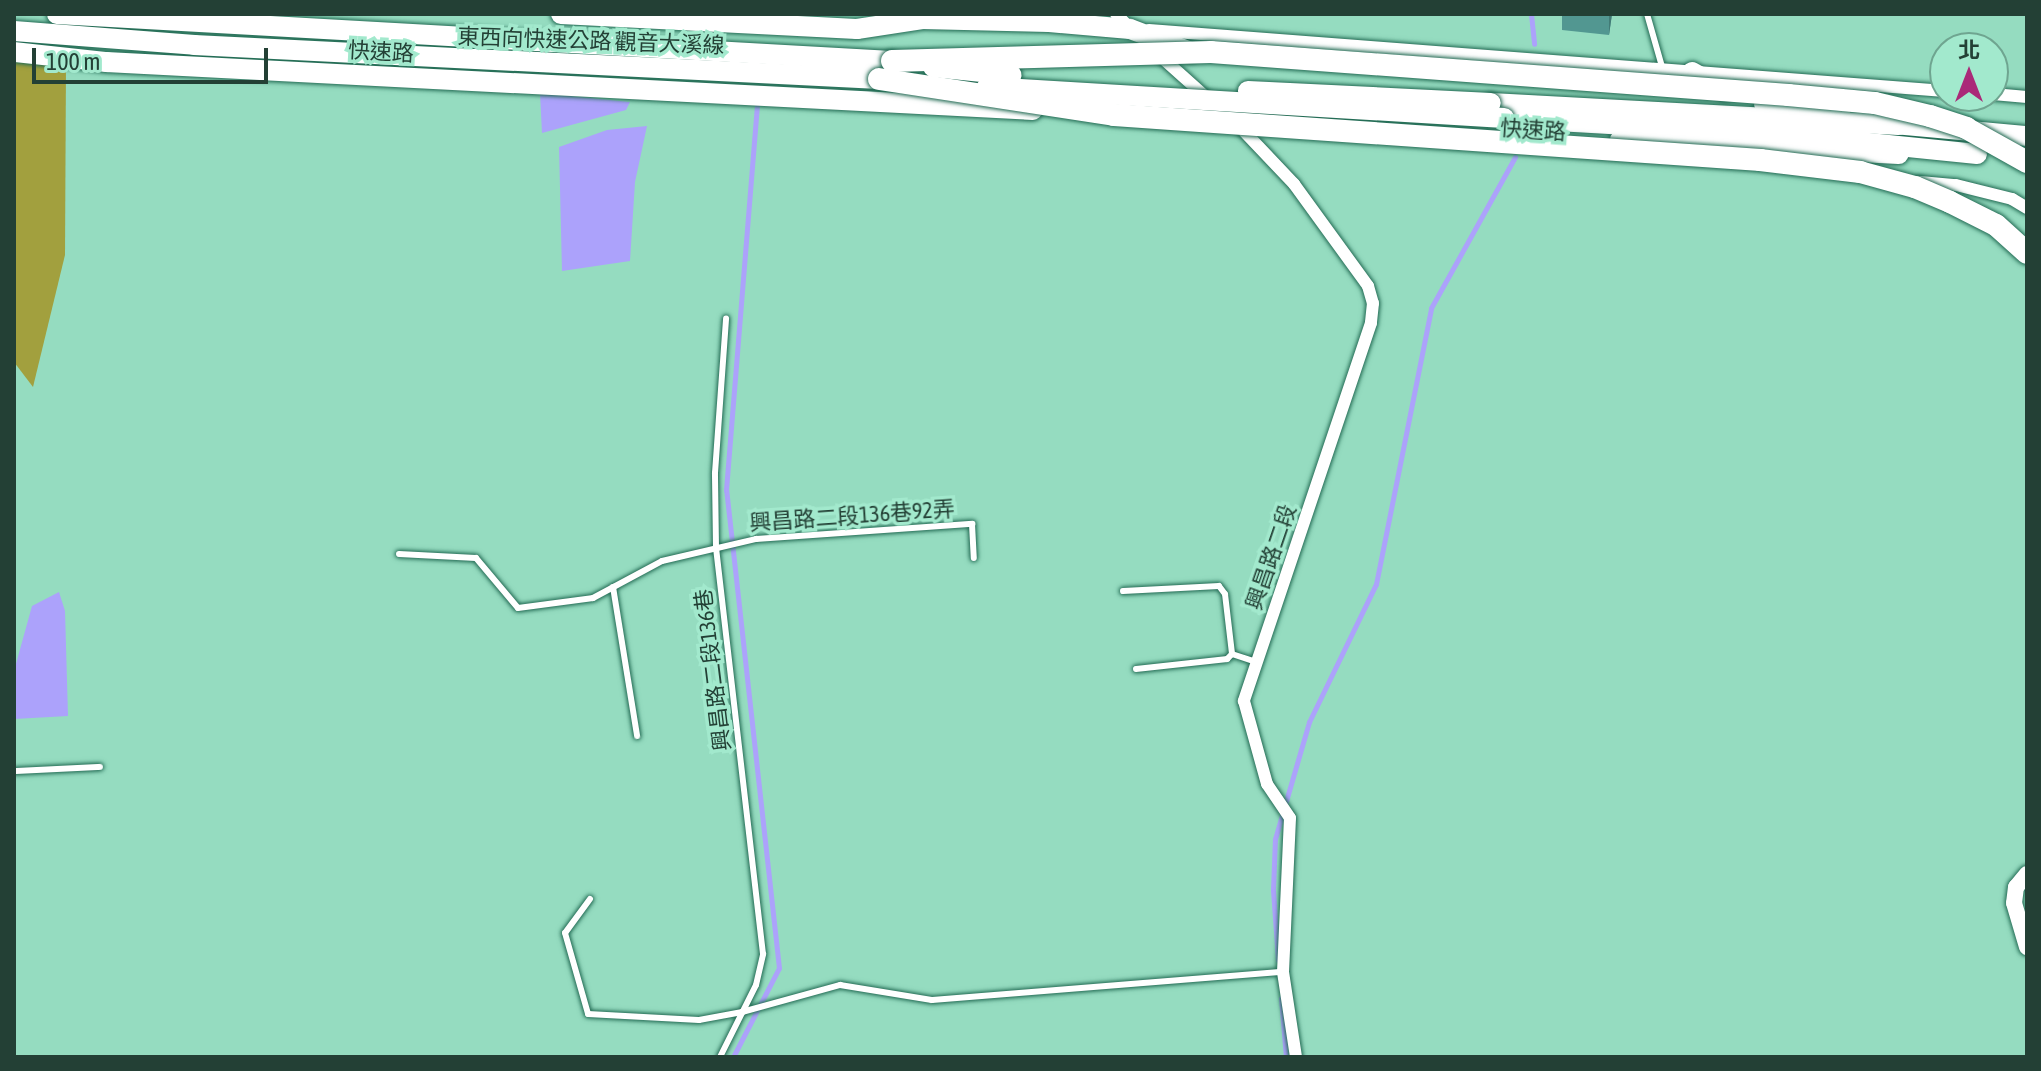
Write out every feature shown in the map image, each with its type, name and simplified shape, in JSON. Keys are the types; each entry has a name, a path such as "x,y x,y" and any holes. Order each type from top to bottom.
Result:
{"highway":[{"path":"885,70 1211,52 1788,95 1875,103 1930,116 1966,128 2027,160"},
{"path":"885,70 1114,115 1760,160 1860,172 1915,187 1950,202 1996,225 2027,253"}],"main road":[{"name":"東西向快速公路 觀音大溪線","path":"57,14 885,70"},
{"name":"快速路","path":"561,14 857,29 922,19 1123,21 1204,56 1286,68 1787,106 1898,125 2027,136"},
{"name":"東西向快速公路 觀音大溪線","path":"14,31 210,46 885,70"},
{"name":"快速路","path":"14,52 106,62 1002,109 1227,117 1862,154 1977,154 2027,160"},
{"path":"885,70 1498,111 1977,154"},
{"path":"1692,72 1750,103"},
{"path":"1498,111 1898,125"}],"street":[{"name":"快速路","path":"1123,21 1663,70 1929,90"},
{"name":"興昌路二段","path":"1123,21 1246,133 1294,184 1368,286 1373,303 1371,323 1244,701 1267,784 1288,815 1283,972 1296,1057"},
{"name":"快速路","path":"1033,110 1246,133 1956,185 2012,199 2027,208"},
{"path":"2027,874 2016,887 2014,903 2027,947"}],"lane":[{"path":"1647,14 1663,70"},
{"name":"興昌路二段136巷","path":"720,1057 756,985 763,954 763,929 716,548 715,473 726,318"},
{"name":"興昌路二段136巷92弄","path":"399,554 476,558 518,608 593,598 662,561 756,539 972,524 974,558"},
{"path":"1123,591 1219,586 1225,594 1232,654"},
{"path":"613,587 637,736"},
{"path":"1232,654 1257,662"},
{"path":"1136,669 1227,659 1232,654"},
{"path":"14,771 100,767"},
{"path":"590,899 565,933 588,1014 699,1020 742,1012 840,985 932,1000 1283,972"}],"shaded area":[{"path":"14,60 66,63 65,255 33,387 14,362"},
{"path":"540,93 630,102 626,110 542,133"},
{"path":"647,126 635,182 630,261 562,271 559,147 607,130"},
{"path":"59,592 65,611 68,716 14,719 14,671 32,606"}],"waterway":[{"path":"1531,14 1534,44"},
{"path":"733,1057 779,968 726,490 757,101"},
{"path":"1278,960 1273,890 1275,839 1309,722 1376,584 1431,308 1515,157"},
{"path":"1281,998 1286,1057"}]}
